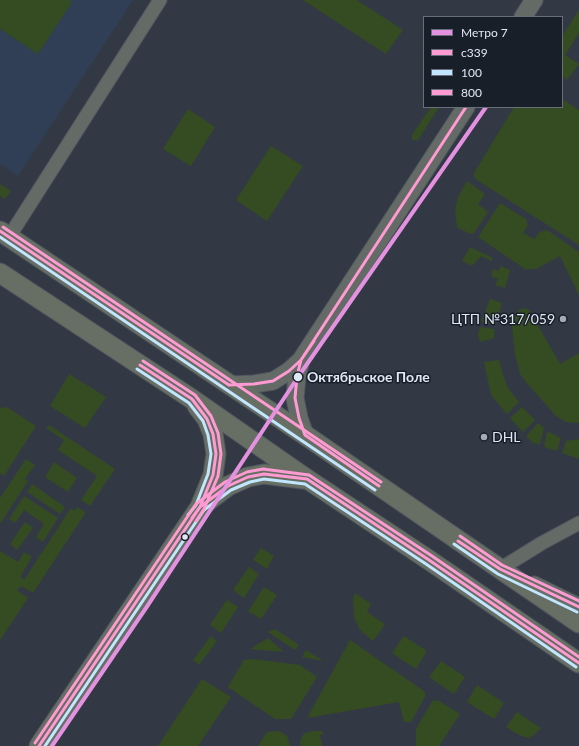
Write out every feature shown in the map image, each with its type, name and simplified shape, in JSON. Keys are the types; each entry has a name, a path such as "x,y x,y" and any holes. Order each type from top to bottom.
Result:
{"main road":[{"path":"5,234 305,435 579,623"},
{"path":"0,273 192,399 307,479 429,560 579,663"},
{"path":"39,746 200,507 213,475 216,454 213,434 207,419 192,399"},
{"path":"200,507 228,486 248,477 264,474 307,479"}],"street":[{"path":"5,234 160,0"},
{"path":"524,16 534,0"},
{"path":"229,385 254,384 273,381 289,371 301,360 465,108"},
{"path":"301,360 297,376 295,398 299,418 305,435"},
{"path":"500,569 542,543 579,523"},
{"path":"500,569 579,606"}],"shaded area":[{"path":"0,0 133,0 18,176 0,164"}],"green space":[{"path":"0,0 69,0 72,2 38,54 0,29"},
{"path":"303,0 357,0 403,30 386,54"},
{"path":"579,10 579,33 565,55 579,64 567,80 563,77 563,34"},
{"path":"563,100 579,110 579,245 477,180 474,177 474,173 513,108 563,108"},
{"path":"430,108 438,108 418,140 412,140 412,135"},
{"path":"188,109 215,127 191,166 163,149"},
{"path":"271,146 303,166 267,221 236,200"},
{"path":"467,181 485,194 478,204 488,212 474,233 470,234 457,227 455,210 458,197"},
{"path":"0,184 11,191 5,199 0,196"},
{"path":"500,203 526,219 528,225 523,233 534,239 540,232 547,230 579,252 579,295 560,256 536,269 525,269 478,237"},
{"path":"470,247 493,258 491,261 481,256 472,266 462,261"},
{"path":"501,266 510,270 505,288 495,285 498,279 491,276 493,269 498,271"},
{"path":"490,299 502,303 495,325 481,322"},
{"path":"525,308 529,310 560,364 579,353 579,423 566,422 556,416 520,374 515,354 512,326 517,312"},
{"path":"480,327 494,329 494,338 480,342 478,335"},
{"path":"499,360 508,388 519,402 507,414 491,395 484,362"},
{"path":"69,374 106,397 85,428 50,406"},
{"path":"7,407 36,426 4,476 0,473 0,408"},
{"path":"522,407 535,420 523,432 510,418"},
{"path":"538,423 544,428 540,444 533,443 526,436"},
{"path":"49,425 115,469 90,506 81,500 97,476 58,450 64,440 46,428"},
{"path":"547,431 561,438 557,451 544,447"},
{"path":"579,439 579,459 562,453 566,441"},
{"path":"26,459 35,465 25,479 28,481 0,524 0,498"},
{"path":"54,462 77,478 68,492 45,477"},
{"path":"32,484 65,507 60,514 27,492"},
{"path":"24,496 58,518 43,542 36,537 44,524 24,510 15,523 9,519"},
{"path":"77,507 86,512 33,593 21,586 17,590 28,598 0,640 0,551 18,562 24,552 32,557 20,577 24,580 71,508 75,511"},
{"path":"25,522 33,528 17,550 10,544"},
{"path":"261,548 274,556 267,569 253,560"},
{"path":"249,567 259,574 244,598 233,590"},
{"path":"264,587 277,595 261,619 248,611"},
{"path":"355,593 371,604 367,612 385,624 373,641 360,630 354,617 353,599"},
{"path":"227,600 238,607 221,633 210,625"},
{"path":"275,629 299,645 295,650 268,632"},
{"path":"211,636 217,641 199,665 193,660"},
{"path":"404,636 427,651 416,669 392,653"},
{"path":"268,638 284,652 250,649"},
{"path":"350,640 424,691 426,695 411,722 404,722 399,702 307,718"},
{"path":"306,650 323,661 302,657"},
{"path":"254,659 300,665 317,677 291,719 275,719 228,687 244,660"},
{"path":"441,661 465,677 454,694 429,677"},
{"path":"202,679 231,697 198,746 158,746"},
{"path":"477,685 504,703 494,719 467,702"},
{"path":"433,700 439,701 460,714 439,746 416,746 416,729"},
{"path":"517,712 541,728 529,738 521,736 506,727"},
{"path":"279,731 287,736 290,746 258,746 267,732"},
{"path":"322,731 324,734 320,735 322,746 301,746 300,742 302,736 305,733"}],"metro line":[{"name":"7","path":"52,746 146,608 298,377 485,108"}],"transit line":[{"name":"с339","path":"379,486 305,435 299,418 295,398 297,376 301,360 465,108"},
{"name":"800","path":"3,227 381,482"},
{"name":"с339","path":"0,231 229,385 254,384 273,381 289,371 301,360 314,341"},
{"name":"100","path":"0,237 375,490"},
{"name":"800","path":"143,361 195,395 211,416 218,433 221,454 218,476 204,509 196,521"},
{"name":"с339","path":"140,365 192,399 207,419 213,434 216,454 213,475 200,507 192,518"},
{"name":"100","path":"137,369 189,403 203,421 208,435 211,454 208,474 196,505 188,515"},
{"name":"800","path":"35,743 196,504 225,482 247,472 263,469 309,475 432,556 579,657"},
{"name":"с339","path":"39,746 200,507 228,486 248,477 264,474 307,479 429,560 579,663"},
{"name":"100","path":"45,746 204,510 231,490 250,482 264,479 305,484 426,564 576,667"},
{"name":"800","path":"460,536 502,565 579,601"},
{"name":"с339","path":"458,541 500,569 579,607"},
{"name":"100","path":"454,544 498,574 577,612"}],"place":[{"name":"ЦТП №317/059","path":"563,319"},
{"name":"Октябрьское Поле","path":"298,377"},
{"name":"DHL","path":"484,437"}]}
